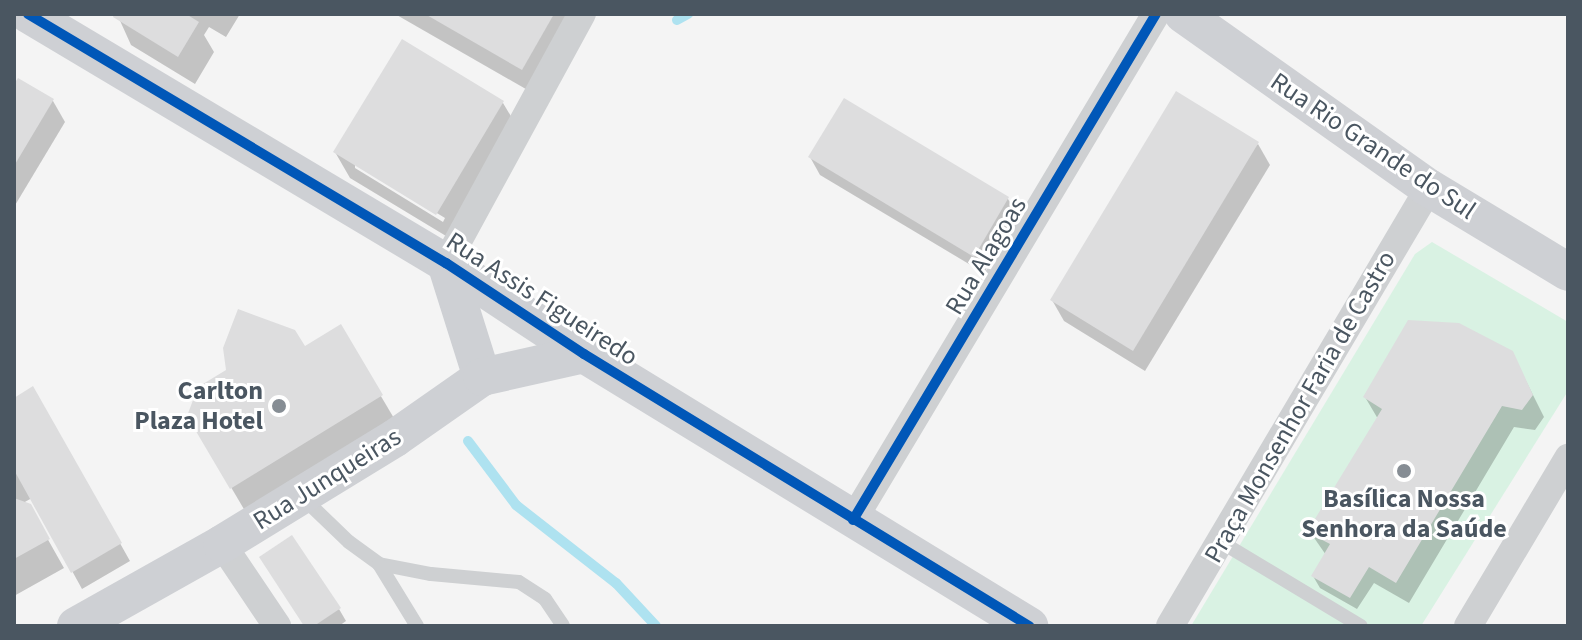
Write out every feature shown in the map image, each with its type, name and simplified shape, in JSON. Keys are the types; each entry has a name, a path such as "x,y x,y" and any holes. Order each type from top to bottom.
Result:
{"street":[{"name":"Rua Assis Figueiredo","path":"28,14 446,263 584,354 1029,626"},
{"path":"482,377 446,263 582,14"},
{"name":"Rua Alagoas","path":"853,520 1156,14"},
{"name":"Rua Rio Grande do Sul","path":"1183,14 1429,188 1568,272"},
{"name":"Praça Monsenhor Faria de Castro","path":"1170,626 1429,188"},
{"name":"Rua Junqueiras","path":"76,626 301,496 395,438 482,377 584,354"},
{"path":"1468,626 1568,458"},
{"path":"222,544 277,626"}],"lane":[{"path":"301,496 349,542 379,564 417,626"},
{"path":"1221,542 1361,626"},
{"path":"379,564 431,574 519,582 545,599 563,626"}],"green space":[{"path":"1432,242 1568,322 1568,391 1421,626 1191,626 1415,254"}],"building":[{"path":"114,14 186,14 199,22 178,57 113,17"},
{"path":"425,14 554,14 522,70"},
{"path":"402,39 504,101 436,215 333,152"},
{"path":"18,78 54,99 14,166 14,84"},
{"path":"1176,91 1259,142 1133,351 1050,300"},
{"path":"844,98 1009,197 974,257 808,157"},
{"name":"Carlton Plaza Hotel","path":"238,309 295,330 305,346 341,324 383,395 230,489 187,416 198,387 226,370 223,348"},
{"name":"Basílica Nossa Senhora da Saúde","path":"1408,320 1459,323 1513,351 1533,395 1522,410 1502,406 1396,583 1369,567 1350,598 1311,576 1330,544 1307,532 1382,409 1363,397"},
{"path":"33,386 122,543 71,573 14,470 14,398"},
{"path":"14,498 31,504 50,539 14,559"},
{"path":"292,535 341,608 314,626 304,626 259,557"}],"waterway":[{"path":"677,20 688,14"},
{"path":"468,441 516,505 616,583 656,626"}],"cycle path":[{"path":"28,14 446,263 584,354 1029,626"},
{"path":"853,520 1156,14"}],"place":[{"name":"Carlton Plaza Hotel","path":"279,406"},
{"name":"Basílica Nossa Senhora da Saúde","path":"1404,471"}]}
